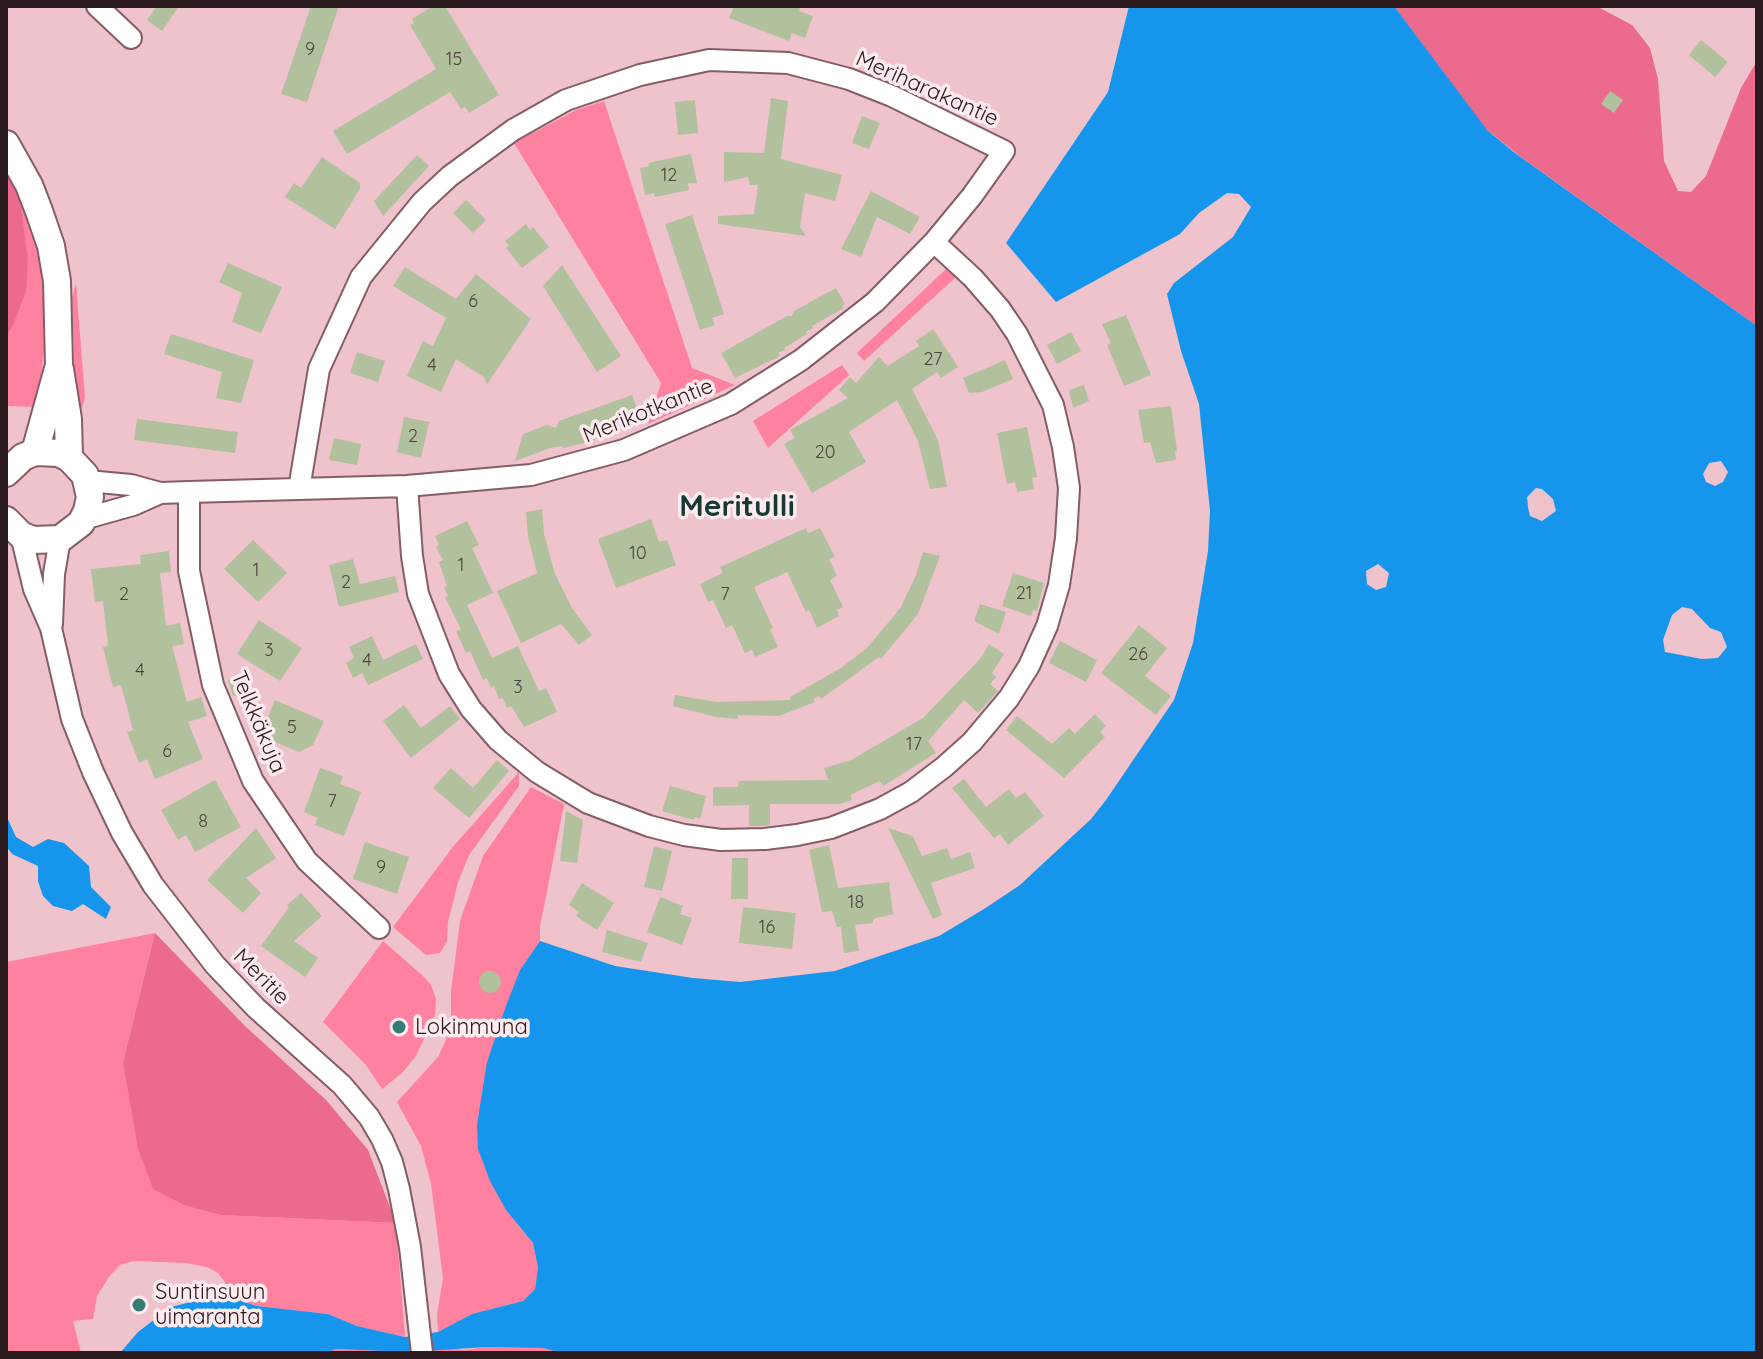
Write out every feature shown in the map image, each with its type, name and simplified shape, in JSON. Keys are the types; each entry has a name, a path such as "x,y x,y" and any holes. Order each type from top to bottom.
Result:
{"street":[{"path":"97,6 131,38"},
{"name":"Meriharakantie","path":"299,489 319,369 361,277 422,202 450,176 513,130 566,100 640,75 709,60 788,63 849,79 892,96 1004,151"},
{"path":"6,144 29,185 51,246 57,281 59,365 68,419 69,458"},
{"name":"Merikotkantie","path":"87,481 131,485 160,493 407,486 531,475 624,450 731,404 801,360 875,302 934,242 1004,151"},
{"path":"407,486 418,594 449,674 471,709 498,740 537,772 588,803 684,835 721,840 765,839 831,828 880,809 911,792 944,767 972,742 1009,698 1029,666 1047,626 1059,585 1066,538 1069,488 1053,405 1023,345 1000,309 973,278 934,242"},
{"path":"35,452 59,365"},
{"path":"8,469 35,452 59,453 78,466 87,481 90,497 83,519 72,533 60,539 33,540 14,528"},
{"name":"Telkkäkuja","path":"189,492 189,571 213,685 253,781 307,861 379,928"},
{"name":"Merikotkantie","path":"83,519 133,505 160,493"},
{"name":"Meritie","path":"14,528 31,581 51,628 72,719 122,833 153,885 215,965 256,1008 342,1085 369,1117 382,1139 392,1162 410,1247 422,1353"},
{"name":"Meritie","path":"51,628 54,574 60,539"}],"shaded area":[{"path":"1394,6 1596,6 1632,25 1650,48 1658,79 1664,161 1678,191 1691,192 1706,176 1741,88 1757,61 1757,326 1485,128"},
{"path":"604,101 692,368 735,385 648,424 661,383 514,143 576,110"},
{"path":"6,174 20,198 28,261 26,292 6,337"},
{"path":"20,198 38,247 44,285 46,336 37,407 6,406 6,337 26,292"},
{"path":"946,269 956,277 864,361 857,353"},
{"path":"76,283 85,398 82,408 76,411 72,298"},
{"path":"842,365 849,375 768,448 753,421"},
{"path":"519,772 519,786 469,855 458,882 448,922 447,941 440,953 426,955 393,927 452,848"},
{"path":"531,787 564,804 540,927 540,941 520,970 487,1062 506,1210 533,1243 538,1268 535,1289 523,1301 472,1314 438,1332 437,1315 443,1278 431,1184 421,1146 397,1102 438,1057 446,1040 451,1020 451,991 460,921 483,856"},
{"path":"155,933 123,1062 221,1215 396,1223 405,1337 357,1326 328,1314 257,1306 225,1296 225,1282 218,1273 207,1267 134,1261 120,1265 109,1277 97,1296 93,1319 73,1321 81,1353 6,1353 6,962"},
{"path":"155,933 245,1026 326,1100 368,1150 396,1223 221,1215 184,1205 153,1189 138,1149 123,1062"},
{"path":"383,941 422,975 431,985 436,999 435,1015 416,1056 402,1073 382,1089 366,1065 323,1022"},
{"path":"449,1347 462,1350 543,1348 562,1353 325,1353 336,1349 409,1352"}],"water":[{"path":"1129,6 1394,6 1487,130 1757,326 1757,1353 562,1353 543,1348 487,1347 409,1352 336,1349 325,1353 120,1353 138,1332 171,1307 211,1297 225,1296 257,1306 328,1314 357,1326 405,1337 438,1332 472,1314 523,1301 535,1289 538,1268 533,1243 506,1210 490,1181 478,1149 477,1125 487,1062 506,1006 520,970 540,941 615,966 693,978 740,982 835,971 939,936 984,909 1020,885 1091,819 1106,800 1174,700 1193,643 1208,551 1210,511 1199,404 1181,351 1167,294 1174,283 1233,237 1251,207 1239,194 1227,193 1199,213 1180,234 1056,302 1006,243 1108,92","holes":["1721,461 1728,472 1723,482 1715,486 1706,482 1703,474 1709,463","1536,488 1542,489 1553,499 1556,511 1542,521 1530,516 1527,497","1378,564 1389,573 1386,587 1376,590 1367,584 1366,571","1682,607 1692,609 1710,628 1721,632 1727,647 1718,658 1702,659 1665,652 1663,640 1672,615"]},
{"path":"6,815 16,837 33,847 48,839 64,843 89,866 91,887 111,907 106,919 83,904 72,911 53,906 43,896 38,881 38,866 12,854 6,846"}],"building":[{"path":"157,6 179,6 162,31 147,20"},
{"path":"311,6 339,6 307,102 281,94"},
{"path":"433,6 445,6 499,95 469,113 465,107 461,109 450,92 347,154 333,131 436,69 410,25 414,23 412,19"},
{"path":"734,6 801,6 799,11 813,16 805,38 792,33 789,41 729,18"},
{"path":"1701,40 1728,62 1715,77 1689,55"},
{"path":"1610,91 1623,100 1614,113 1601,104"},
{"path":"771,98 788,101 781,159 842,175 835,201 805,193 800,227 806,236 718,224 718,216 754,214 758,185 750,185 748,177 724,182 724,152 764,153"},
{"path":"695,100 698,133 678,135 675,102"},
{"path":"862,116 880,123 869,149 852,143"},
{"path":"691,154 697,183 688,183 689,190 655,197 654,193 645,195 640,168 649,166 648,163"},
{"path":"417,155 429,166 383,216 374,201"},
{"path":"322,157 360,183 360,189 335,229 285,197 294,183 301,188"},
{"path":"871,191 920,217 910,234 877,217 861,257 841,249"},
{"path":"466,200 486,220 473,233 453,213"},
{"path":"692,215 724,314 712,318 715,325 700,330 665,224"},
{"path":"526,224 530,230 533,227 549,247 522,268 506,248 509,246 505,241"},
{"path":"228,263 282,287 261,333 232,322 242,293 219,282"},
{"path":"562,265 621,356 597,372 543,286"},
{"path":"405,267 456,299 476,274 531,319 487,384 484,377 456,359 441,392 407,376 423,341 433,346 446,318 393,286"},
{"path":"836,288 845,304 842,306 844,308 812,326 807,334 778,353 780,356 735,378 721,353 792,316 794,311"},
{"path":"1126,315 1151,375 1124,386 1102,324"},
{"path":"933,329 958,367 941,378 937,372 912,389 938,440 947,487 930,489 918,441 897,400 849,432 866,462 812,493 784,444 795,438 790,430 848,398 839,390 850,377 856,383 879,357 888,366 919,346 916,341"},
{"path":"1071,332 1081,351 1057,364 1047,345"},
{"path":"171,334 254,360 241,403 216,398 222,372 164,354"},
{"path":"357,352 385,361 378,382 350,373"},
{"path":"1005,360 1013,379 982,392 969,393 963,378"},
{"path":"1084,385 1089,401 1073,408 1069,390"},
{"path":"632,395 642,422 588,442 563,448 553,447 515,461 523,434 547,425 556,428 559,421"},
{"path":"1171,406 1176,460 1156,463 1150,442 1144,443 1138,410"},
{"path":"404,417 429,422 421,458 397,452"},
{"path":"137,419 238,432 235,453 134,440"},
{"path":"1027,427 1037,477 1032,478 1034,489 1017,492 1015,482 1007,484 997,433"},
{"path":"334,438 361,444 357,465 329,460"},
{"path":"542,509 544,534 555,574 572,608 592,635 579,645 561,624 521,643 497,591 537,573 526,512"},
{"path":"651,519 659,542 667,540 676,565 616,588 598,539"},
{"path":"467,521 479,545 472,548 493,593 467,605 492,658 518,646 539,691 546,688 557,712 524,727 511,706 507,708 503,698 499,699 494,686 491,688 487,678 483,680 470,651 466,653 456,631 461,629 445,597 448,596 444,587 447,586 439,562 443,560 436,547 439,545 435,536"},
{"path":"806,528 808,533 820,528 835,557 829,559 837,576 830,580 843,607 837,610 839,616 817,628 787,572 754,587 773,628 770,629 778,647 755,657 752,650 745,653 732,625 726,628 713,600 708,602 700,584 723,573 720,567"},
{"path":"253,540 287,573 258,602 224,569"},
{"path":"169,551 171,572 160,573 166,626 180,623 184,644 172,646 187,702 201,697 207,716 188,722 203,759 155,779 147,759 139,763 127,732 133,730 121,685 113,687 103,647 108,645 103,601 95,602 91,569 141,564 140,555"},
{"path":"923,552 940,556 918,614 881,659 879,657 821,699 819,696 813,699 815,702 779,716 738,715 738,719 673,706 675,695 716,702 791,700 790,697 841,668 867,648 901,607"},
{"path":"353,559 360,584 395,576 399,592 339,607 329,565"},
{"path":"1013,573 1044,583 1037,611 1033,610 1031,616 1002,606"},
{"path":"980,604 1006,612 999,634 974,621"},
{"path":"259,620 302,648 280,681 237,654"},
{"path":"1139,625 1167,648 1145,676 1171,696 1156,715 1101,673"},
{"path":"372,636 383,660 416,644 423,659 368,685 362,673 353,678 346,663 354,658 349,647"},
{"path":"1060,641 1097,660 1086,682 1049,663"},
{"path":"989,644 1004,654 992,673 996,677 990,684 998,691 978,713 964,700 928,741 936,753 883,786 880,781 850,795 852,800 839,804 770,804 770,825 764,826 749,826 749,805 713,806 713,787 738,787 739,781 828,780 824,768 851,760 923,718 980,659"},
{"path":"242,675 248,691 233,696 228,680"},
{"path":"275,700 324,721 313,745 299,752 260,736"},
{"path":"404,705 421,728 450,706 460,719 411,758 383,721"},
{"path":"1095,714 1106,726 1100,732 1105,737 1064,778 1006,730 1017,716 1052,744 1069,728 1075,734"},
{"path":"497,760 509,771 469,818 433,788 451,768 473,788"},
{"path":"320,768 343,776 340,784 361,792 344,836 315,825 318,818 304,812"},
{"path":"964,779 986,807 1009,789 1016,798 1025,792 1044,816 1008,845 1000,834 994,838 952,788"},
{"path":"215,780 241,827 195,852 186,835 178,840 161,810"},
{"path":"670,786 706,796 700,819 662,811"},
{"path":"566,811 583,820 577,863 560,861"},
{"path":"256,828 276,858 246,878 261,893 243,913 207,880"},
{"path":"888,828 913,836 922,856 947,848 951,859 970,852 975,868 931,883 942,915 933,919"},
{"path":"365,842 409,857 397,894 353,879"},
{"path":"829,845 838,888 889,882 893,914 873,919 873,923 855,925 859,951 844,953 841,927 837,927 832,911 822,912 809,850"},
{"path":"654,846 672,851 662,891 644,887"},
{"path":"732,858 748,858 748,899 731,899"},
{"path":"582,883 614,903 597,930 576,916 579,912 569,905"},
{"path":"301,893 322,916 294,941 318,958 305,977 261,946 289,907 287,905"},
{"path":"660,897 683,906 680,914 692,918 682,945 647,932"},
{"path":"743,907 796,913 792,949 739,943"},
{"path":"607,930 648,943 641,962 602,952"},
{"path":"490,971 498,974 501,982 498,990 490,993 482,990 479,982 482,974"}],"place":[{"name":"Lokinmuna","path":"399,1027"},
{"name":"Suntinsuun uimaranta","path":"139,1305"}],"district":[{"name":"Meritulli","path":"737,507"}]}
